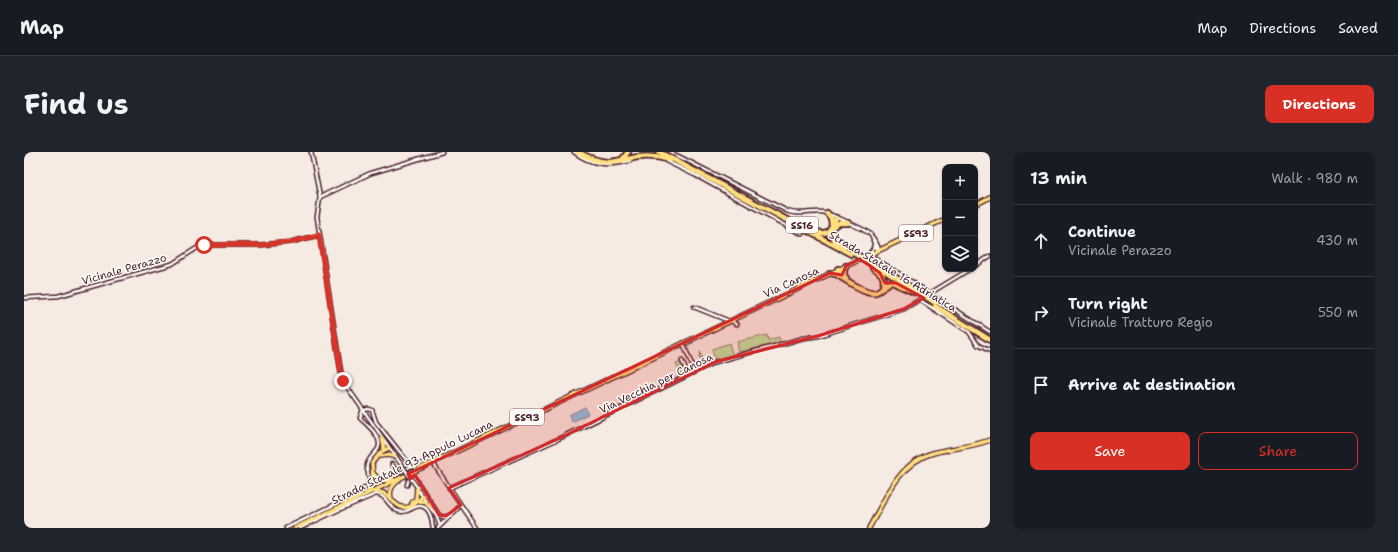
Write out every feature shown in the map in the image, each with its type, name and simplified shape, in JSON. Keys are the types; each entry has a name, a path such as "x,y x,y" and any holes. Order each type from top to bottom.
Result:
{"highway":[{"name":"SS16","path":"578,152 598,161 611,162 637,157 654,157 669,160 690,169"},
{"path":"620,161 626,157 628,152"},
{"name":"Strada Statale 16 Adriatica","path":"659,152 797,223 852,254"},
{"name":"Strada Statale 16 Adriatica","path":"664,152 872,265 921,298"},
{"name":"SS16","path":"827,213 831,218 833,225 831,231 832,238 847,250"},
{"name":"SS16","path":"797,223 821,233 828,231 837,218"},
{"name":"SS16","path":"833,225 848,223"},
{"name":"SS16","path":"872,265 883,277 884,281 882,288"},
{"name":"Strada Statale 16 Adriatica","path":"872,265 921,298 934,303 990,337"},
{"path":"844,278 844,270 846,266"},
{"path":"838,269 844,278"},
{"name":"SS16","path":"830,273 835,273 871,293 878,292 888,283 894,282 914,292"},
{"name":"Strada Statale 16 Adriatica","path":"934,303 990,340"}],"main road":[{"path":"978,204 990,198"},
{"name":"Via Canosa","path":"646,361 942,220"},
{"name":"Strada Statale 93 Appulo Lucana","path":"295,528 646,361"},
{"path":"382,438 384,446 382,453"},
{"path":"869,528 894,484 903,472 914,462 931,454 990,440"},
{"path":"365,495 372,485 372,463 378,456 390,448"},
{"path":"382,453 396,457"},
{"path":"372,473 384,481 408,474"},
{"path":"392,502 390,493 393,485 408,474"},
{"path":"416,488 417,500"},
{"path":"365,495 377,491 382,492 399,507 411,505 423,496"},
{"path":"417,500 425,502 429,506"}],"street":[{"path":"311,152 320,197 317,217 319,235 341,373 345,384 416,488 437,517 444,522"},
{"path":"320,197 371,173 442,152"},
{"path":"574,152 586,160 602,164 616,164 642,159 667,161 802,234"},
{"path":"670,152 787,212 799,214 820,212 827,213 867,232 873,238 879,250"},
{"name":"Vicinale Perazzo","path":"24,298 58,296 172,264 204,245 260,245 291,242 319,235"},
{"path":"875,243 887,246"},
{"path":"875,243 873,250 868,255 990,332"},
{"path":"978,264 990,256"},
{"name":"Via Vecchia per Canosa","path":"449,488 558,439 715,362 804,338 818,336 904,309 965,272"},
{"path":"921,298 969,332 978,345 990,351"},
{"path":"694,307 737,324"},
{"path":"683,343 689,357 694,370 687,373 684,360 689,357"},
{"path":"363,410 372,410 376,422 411,466"},
{"path":"286,528 336,504 368,486 370,478 367,470 368,464 370,458 378,448 379,443 378,439 370,428 360,418 363,410"},
{"path":"392,464 399,472 411,466 415,467 429,460"},
{"path":"435,466 477,528"},
{"path":"407,485 409,480 415,478 439,515 444,517 451,515"},
{"path":"300,528 376,494 385,497 391,506 398,510 408,511 421,506 428,511 432,518 433,528"},
{"path":"439,527 461,506"},
{"path":"437,517 439,527"}],"highlighted area":[{"path":"860,259 880,273 885,283 896,283 924,298 904,309 818,336 715,362 558,439 449,488 461,505 446,516 439,515 415,475 410,479 408,474 830,273 842,275 846,266"}],"green space":[{"path":"767,335 768,340 779,337 780,343 770,346 769,343 769,346 739,352 737,342"},
{"path":"694,342 687,348 694,365 701,361 699,356 700,352 703,365 694,370 685,346"},
{"path":"729,343 733,356 715,361 712,349"},
{"path":"681,362 686,373 681,375 676,364"}],"water":[{"path":"585,407 588,414 572,422 569,415"}],"route":[{"path":"204,245 260,245 291,242 319,235 343,381"}]}
